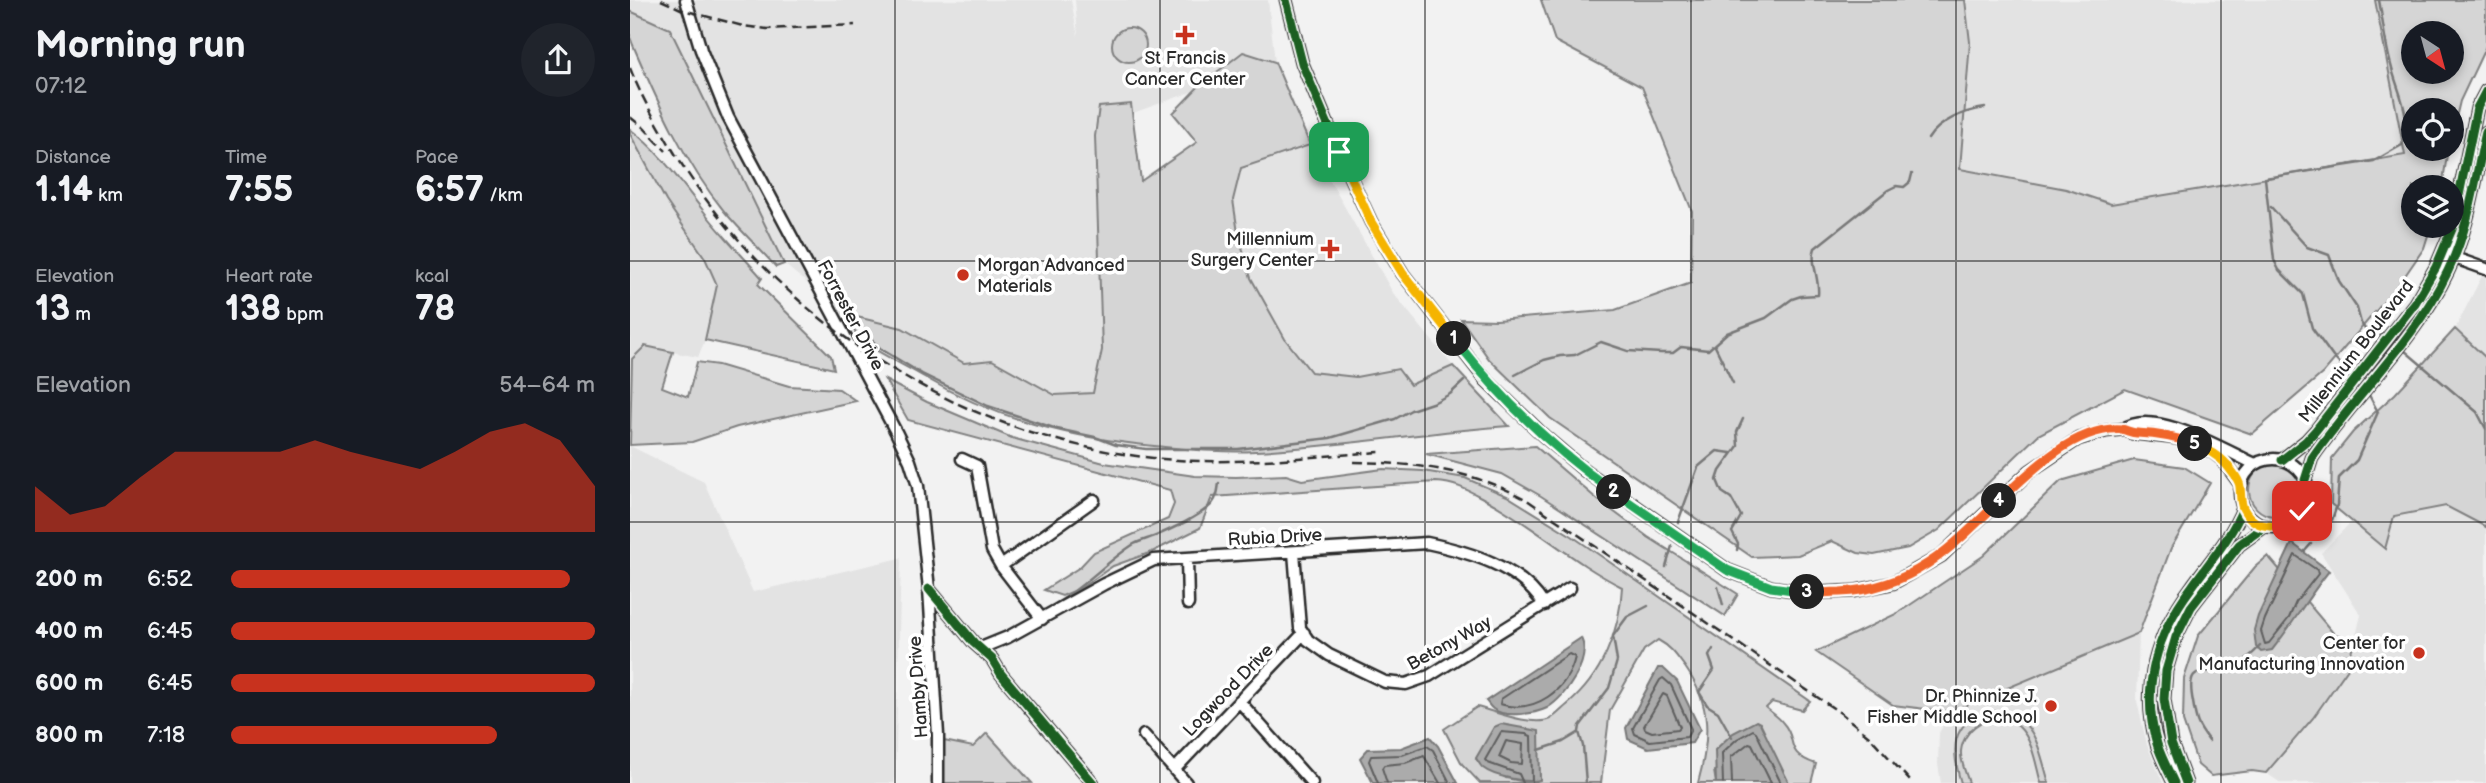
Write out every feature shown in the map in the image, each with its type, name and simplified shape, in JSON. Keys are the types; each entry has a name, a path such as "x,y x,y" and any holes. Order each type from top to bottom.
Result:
{"street":[{"name":"Forrester Drive","path":"685,0 701,50 728,117 910,461 918,486 929,589"},
{"path":"1286,0 1302,64 1371,222 1403,274 1485,379 1544,436 1584,470 1727,570 1771,587 1812,593 1854,591 1893,583 1941,556 2040,464 2078,439 2092,433 2124,429 2131,424 2184,430 2255,464"},
{"name":"Millennium Boulevard","path":"2282,460 2306,441 2425,288 2452,229 2477,108 2486,91"},
{"name":"Millennium Boulevard","path":"2305,480 2312,458 2409,334 2437,293 2455,258 2467,219 2486,132"},
{"path":"2442,254 2486,269"},
{"path":"2124,429 2132,433 2176,438 2213,452 2229,467 2241,485"},
{"path":"962,459 977,466 992,550 1001,566 1042,619"},
{"path":"2186,783 2171,743 2164,699 2166,671 2176,637 2192,607 2239,545 2269,526 2289,523 2302,511 2308,495 2305,480 2292,464 2282,460 2272,459 2255,464 2245,474 2241,485 2240,496 2248,516 2269,526"},
{"path":"1001,566 1094,500"},
{"path":"2174,783 2157,746 2152,722 2151,684 2156,655 2170,618 2224,544 2243,508"},
{"name":"Rubia Drive","path":"978,645 992,645 1154,560 1427,543 1470,552 1498,566 1535,591 1544,605"},
{"path":"1294,552 1300,628 1304,633"},
{"path":"1186,558 1188,604"},
{"path":"929,589 992,659 1001,674"},
{"name":"Hamby Drive","path":"929,589 938,735 938,783"},
{"name":"Betony Way","path":"1304,633 1308,640 1329,655 1385,682 1406,684 1429,676 1570,589"},
{"name":"Logwood Drive","path":"1175,769 1304,633"},
{"name":"Rubia Drive","path":"992,659 1008,637"},
{"path":"978,645 977,651 1001,674 1093,783"},
{"path":"1239,701 1312,783"},
{"path":"1144,736 1186,783"}],"shaded area":[{"path":"630,0 1071,0 1078,37 1075,0 1268,0 1275,62 1094,127 1102,350 1093,393 1055,395 992,360 964,363 902,328 845,314 784,264 670,29 630,11"},
{"path":"1541,0 1965,0 1970,42 1960,169 2066,189 2111,204 2401,156 2401,161 2446,161 2444,175 2401,175 2401,238 2427,238 2424,248 2400,283 2323,373 2252,434 2125,389 2038,435 1939,530 1908,548 1874,555 1858,553 1832,541 1798,555 1752,557 1550,418 1489,359 1461,319 1497,320 1615,310 1691,283 1692,211 1642,87 1555,41"},
{"path":"1965,0 2375,0 2401,134 2401,156 2111,204 2066,189 1960,169 1970,42"},
{"path":"2375,0 2486,0 2486,46 2461,98 2401,98 2401,134"},
{"path":"630,11 670,29 784,264 776,267 724,211 696,173 662,110 633,45 630,37"},
{"path":"1129,28 1141,33 1146,45 1141,57 1129,62 1117,57 1112,45 1117,33"},
{"path":"1243,52 1275,62 1310,145 1241,168 1233,200 1238,233 1251,278 1285,339 1311,372 1356,377 1398,369 1410,385 1453,366 1509,426 1255,451 1204,450 1124,443 1036,425 980,405 885,355 857,335 845,314 902,328 964,363 992,360 1055,395 1093,393 1102,350 1095,136 1099,107 1131,104 1141,181 1197,142 1173,113 1200,85"},
{"path":"630,129 660,157 716,227 762,278 758,284 831,356 834,369 705,340 717,285 705,258 666,201 630,134"},
{"path":"630,134 666,201 705,258 717,285 705,340 698,357 645,347 630,397"},
{"path":"1310,145 1393,293 1453,366 1409,385 1398,369 1356,377 1311,372 1285,339 1251,278 1238,233 1233,199 1241,168"},
{"path":"2486,268 2486,358 2455,329"},
{"path":"2455,329 2486,358 2486,527 2446,506 2394,516 2385,549 2331,504 2332,458 2353,432 2395,394"},
{"path":"645,346 673,352 662,387 688,397 697,362 718,365 789,386 839,389 856,401 737,427 692,442 630,445 632,359"},
{"path":"885,380 927,402 1012,438 1104,463 1195,476 1286,475 1302,480 1383,469 1423,471 1465,478 1507,496 1572,536 1810,701 1802,710 1772,702 1766,708 1788,729 1799,755 1816,764 1811,783 1789,783 1774,755 1714,771 1716,783 1698,783 1705,752 1704,709 1694,681 1685,667 1670,648 1658,640 1644,650 1610,710 1601,783 1533,783 1540,779 1486,744 1476,759 1506,778 1531,783 1480,783 1462,764 1444,729 1477,707 1534,721 1543,721 1554,716 1590,681 1607,652 1617,620 1622,587 1499,507 1460,487 1436,482 1212,497 1200,528 1152,552 1113,566 1081,588 1062,596 1044,590 1080,567 1094,552 1168,519 1174,504 1170,490 908,420"},
{"path":"630,446 704,482 753,592 901,558 895,783 630,783"},
{"path":"1535,446 1598,500 1648,537 1738,594 1725,616 1541,496 1502,474 1426,454"},
{"path":"2134,460 2184,467 2210,483 2171,548 2139,633 1950,712 1893,705 1816,652 1898,613 1983,556 2061,481"},
{"path":"2275,464 2294,471 2301,490 2294,509 2275,516 2256,509 2249,490 2256,471"},
{"name":"Center for Manufacturing Innovation","path":"2446,506 2486,527 2486,783 2281,783 2266,773 2313,718 2348,668 2361,615 2321,553 2352,521 2384,549 2394,516"},
{"path":"2268,556 2334,634 2354,639 2348,668 2313,718 2266,773 2252,771 2211,776 2198,765 2183,721 2184,679 2198,636 2255,567"},
{"name":"Dr. Phinnize J. Fisher Middle School","path":"2139,633 2137,701 2147,745 2163,783 1941,783 1938,764 1939,733 1950,712"},
{"path":"1988,711 2016,717 2025,724 2037,744 2049,783 2041,783 2024,732 2011,721 1992,719 1975,726 1963,741 1962,763 1969,783 1961,783 1956,760 1956,739 1966,723"},
{"path":"987,733 1032,783 944,783 944,741 973,747"}],"water":[{"path":"2292,543 2329,571 2272,650 2261,652 2256,647 2254,630"},
{"path":"1581,638 1583,656 1575,677 1562,695 1547,708 1512,714 1498,712 1486,701"},
{"path":"1658,668 1663,668 1677,681 1700,729 1692,743 1648,748 1628,739 1626,728"},
{"path":"1756,721 1760,723 1789,783 1716,783 1715,750 1733,733"},
{"path":"1501,724 1539,731 1540,780 1503,777 1482,768 1476,758 1494,727"},
{"path":"1430,737 1438,746 1458,783 1373,783 1360,758 1368,749 1401,748"}],"waterway":[{"path":"2332,520 2337,505 2339,478 2357,460 2378,412 2369,395 2333,357 2312,328 2303,294 2279,270 2274,260 2265,178 2374,161 2402,145 2405,115 2389,57 2379,0"},
{"path":"1928,139 1939,127 1953,118 1985,108"},
{"path":"1515,375 1544,360 1575,355 1601,342 1628,351 1673,353 1681,347 1708,350 1727,333 1766,318 1792,299 1818,295 1815,248 1888,190 1896,186 1904,187 1910,182 1912,174"},
{"path":"2271,207 2307,247 2329,255 2339,281 2357,308 2365,329 2385,336"},
{"path":"860,329 881,349 922,374 988,406 1057,429 1095,437 1116,445 1146,449 1238,449 1330,438 1395,419 1435,402 1450,394 1464,381"},
{"path":"2391,339 2477,412 2486,429"},
{"path":"1715,346 1733,383"},
{"path":"1737,550 1738,544 1732,532 1741,516 1731,498 1722,492 1717,480 1720,471 1738,446 1737,432 1743,419"},
{"path":"1678,522 1698,467 1717,451 1731,453"},
{"path":"1055,604 1134,544 1180,525 1207,508 1215,499 1219,483"},
{"path":"2304,552 2311,544"},
{"path":"1666,567 1672,546"},
{"path":"1718,587 1723,605"},
{"path":"1586,783 1580,726 1609,688 1617,661 1613,636 1627,617 1648,606"},
{"path":"2209,741 2199,727 2195,714 2191,689 2194,675 2198,672 2233,668 2260,646"},
{"path":"1713,649 1709,656 1714,670 1699,692 1707,705 1718,712 1732,737"},
{"path":"1539,750 1563,742 1578,733"}],"railway":[{"path":"661,0 683,10 743,26 767,29 855,25"},
{"path":"630,68 674,152 716,213 765,268 819,317 878,360 942,396 1010,425 1080,446 1153,458 1238,461 1380,452"},
{"path":"630,117 666,151"},
{"path":"1354,462 1443,470 1486,482 1527,500 1842,714 1869,736 1912,783"}],"cycle path":[{"path":"1286,0 1302,63 1346,168 1371,222 1403,274 1485,379 1544,436 1584,470 1727,570 1771,587 1812,593 1854,591 1893,583 1941,556 2030,471 2078,439 2106,431 2124,429 2131,433 2192,442 2222,459 2241,485"},
{"path":"2282,460 2316,430 2415,303 2436,267 2452,229 2477,108 2486,91"},
{"path":"2305,480 2312,458 2419,321 2448,271 2466,221 2486,132"},
{"path":"2174,783 2159,749 2152,723 2150,702 2155,662 2161,642 2179,605 2226,539 2243,508"},
{"path":"2186,783 2171,743 2164,699 2166,671 2176,637 2191,607 2239,545 2265,526"},
{"path":"929,589 974,643 992,659 1001,674 1093,783"}],"place":[{"name":"St Francis Cancer Center","path":"1185,35"},
{"name":"Millennium Surgery Center","path":"1330,249"},
{"name":"Morgan Advanced Materials","path":"963,275"},
{"name":"Center for Manufacturing Innovation","path":"2419,653"},
{"name":"Dr. Phinnize J. Fisher Middle School","path":"2051,706"}],"route":[{"path":"1339,152 1371,222 1403,274 1485,379 1584,470 1727,570 1745,578 1771,587 1812,593 1854,591 1893,583 1941,556 2031,471 2078,439 2106,431 2124,429 2132,433 2176,438 2213,452 2229,467 2241,485 2240,496 2248,516 2264,526 2289,523 2302,511"}]}
